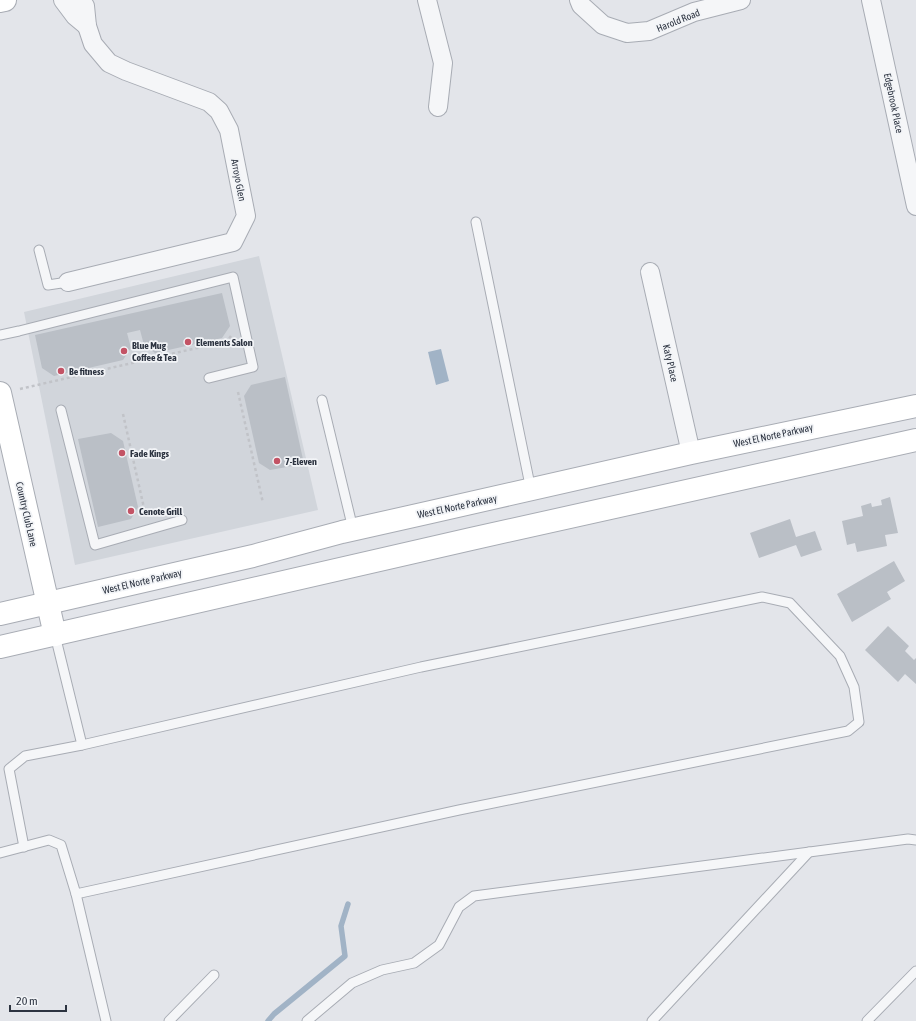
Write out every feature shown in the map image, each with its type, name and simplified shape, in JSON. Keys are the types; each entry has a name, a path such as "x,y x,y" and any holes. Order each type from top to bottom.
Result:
{"main road":[{"path":"0,1 5,0"},
{"name":"Country Club Lane","path":"7,391 55,635"},
{"name":"West El Norte Parkway","path":"0,614 253,556 353,529 691,453 916,406"},
{"path":"0,647 471,539 916,440"}],"street":[{"name":"Arroyo Glen","path":"63,0 74,16 87,26"},
{"name":"Arroyo Glen","path":"68,282 233,242 246,216 229,130 219,111 209,102 126,71 109,63 93,44 87,26 85,6 81,0"},
{"path":"428,0 444,63 438,107"},
{"name":"Harold Road","path":"579,0 581,5 603,25 627,33 649,31 694,12 741,0"},
{"name":"Edgebrook Place","path":"871,0 916,206"},
{"name":"Katy Place","path":"650,272 691,453"}],"lane":[{"path":"476,222 531,490"},
{"path":"39,250 48,285 68,282"},
{"path":"0,335 27,330 234,277 253,367 209,378"},
{"path":"322,400 353,529"},
{"path":"61,410 95,545 182,520"},
{"path":"24,847 9,769 25,756 82,745 421,668 762,597 790,604 840,656 854,688 859,722 848,731 459,810 76,894"},
{"path":"55,635 82,745"},
{"path":"307,1021 352,983 382,970 414,963 439,945 459,907 474,896 908,839 916,840"},
{"path":"0,853 49,840 61,845 76,894 106,1021"},
{"path":"652,1021 808,852"},
{"path":"867,1021 916,971"},
{"path":"169,1021 214,975"}],"path":[{"path":"7,391 112,369 227,341 232,335"},
{"path":"227,341 228,346"},
{"path":"238,392 263,503"},
{"path":"123,414 148,529"}],"shaded area":[{"path":"259,256 318,510 75,565 24,312"}],"water":[{"path":"441,349 449,381 436,385 428,352"}],"building":[{"path":"222,293 230,326 222,338 155,353 144,345 140,330 127,333 131,348 123,360 54,376 42,368 35,335"},
{"path":"285,377 304,464 270,470 259,463 244,396 251,385"},
{"path":"111,433 123,441 138,507 131,519 98,527 78,439"},
{"path":"890,497 898,533 885,535 887,546 857,552 855,543 847,545 842,521 863,516 861,506 871,503 872,507 882,505 881,500"},
{"path":"790,519 796,537 815,531 822,550 801,557 796,545 759,558 750,533"},
{"path":"894,561 905,581 887,592 891,599 852,622 837,594"},
{"path":"888,626 909,646 905,651 914,660 916,658 916,684 905,674 898,682 865,650"}],"waterway":[{"path":"268,1021 274,1014 345,956 341,926 348,904"}],"place":[{"name":"Elements Salon","path":"188,342"},
{"name":"Blue Mug Coffee & Tea","path":"124,351"},
{"name":"Be fitness","path":"61,371"},
{"name":"Fade Kings","path":"122,453"},
{"name":"7-Eleven","path":"277,461"},
{"name":"Cenote Grill","path":"131,511"}]}
